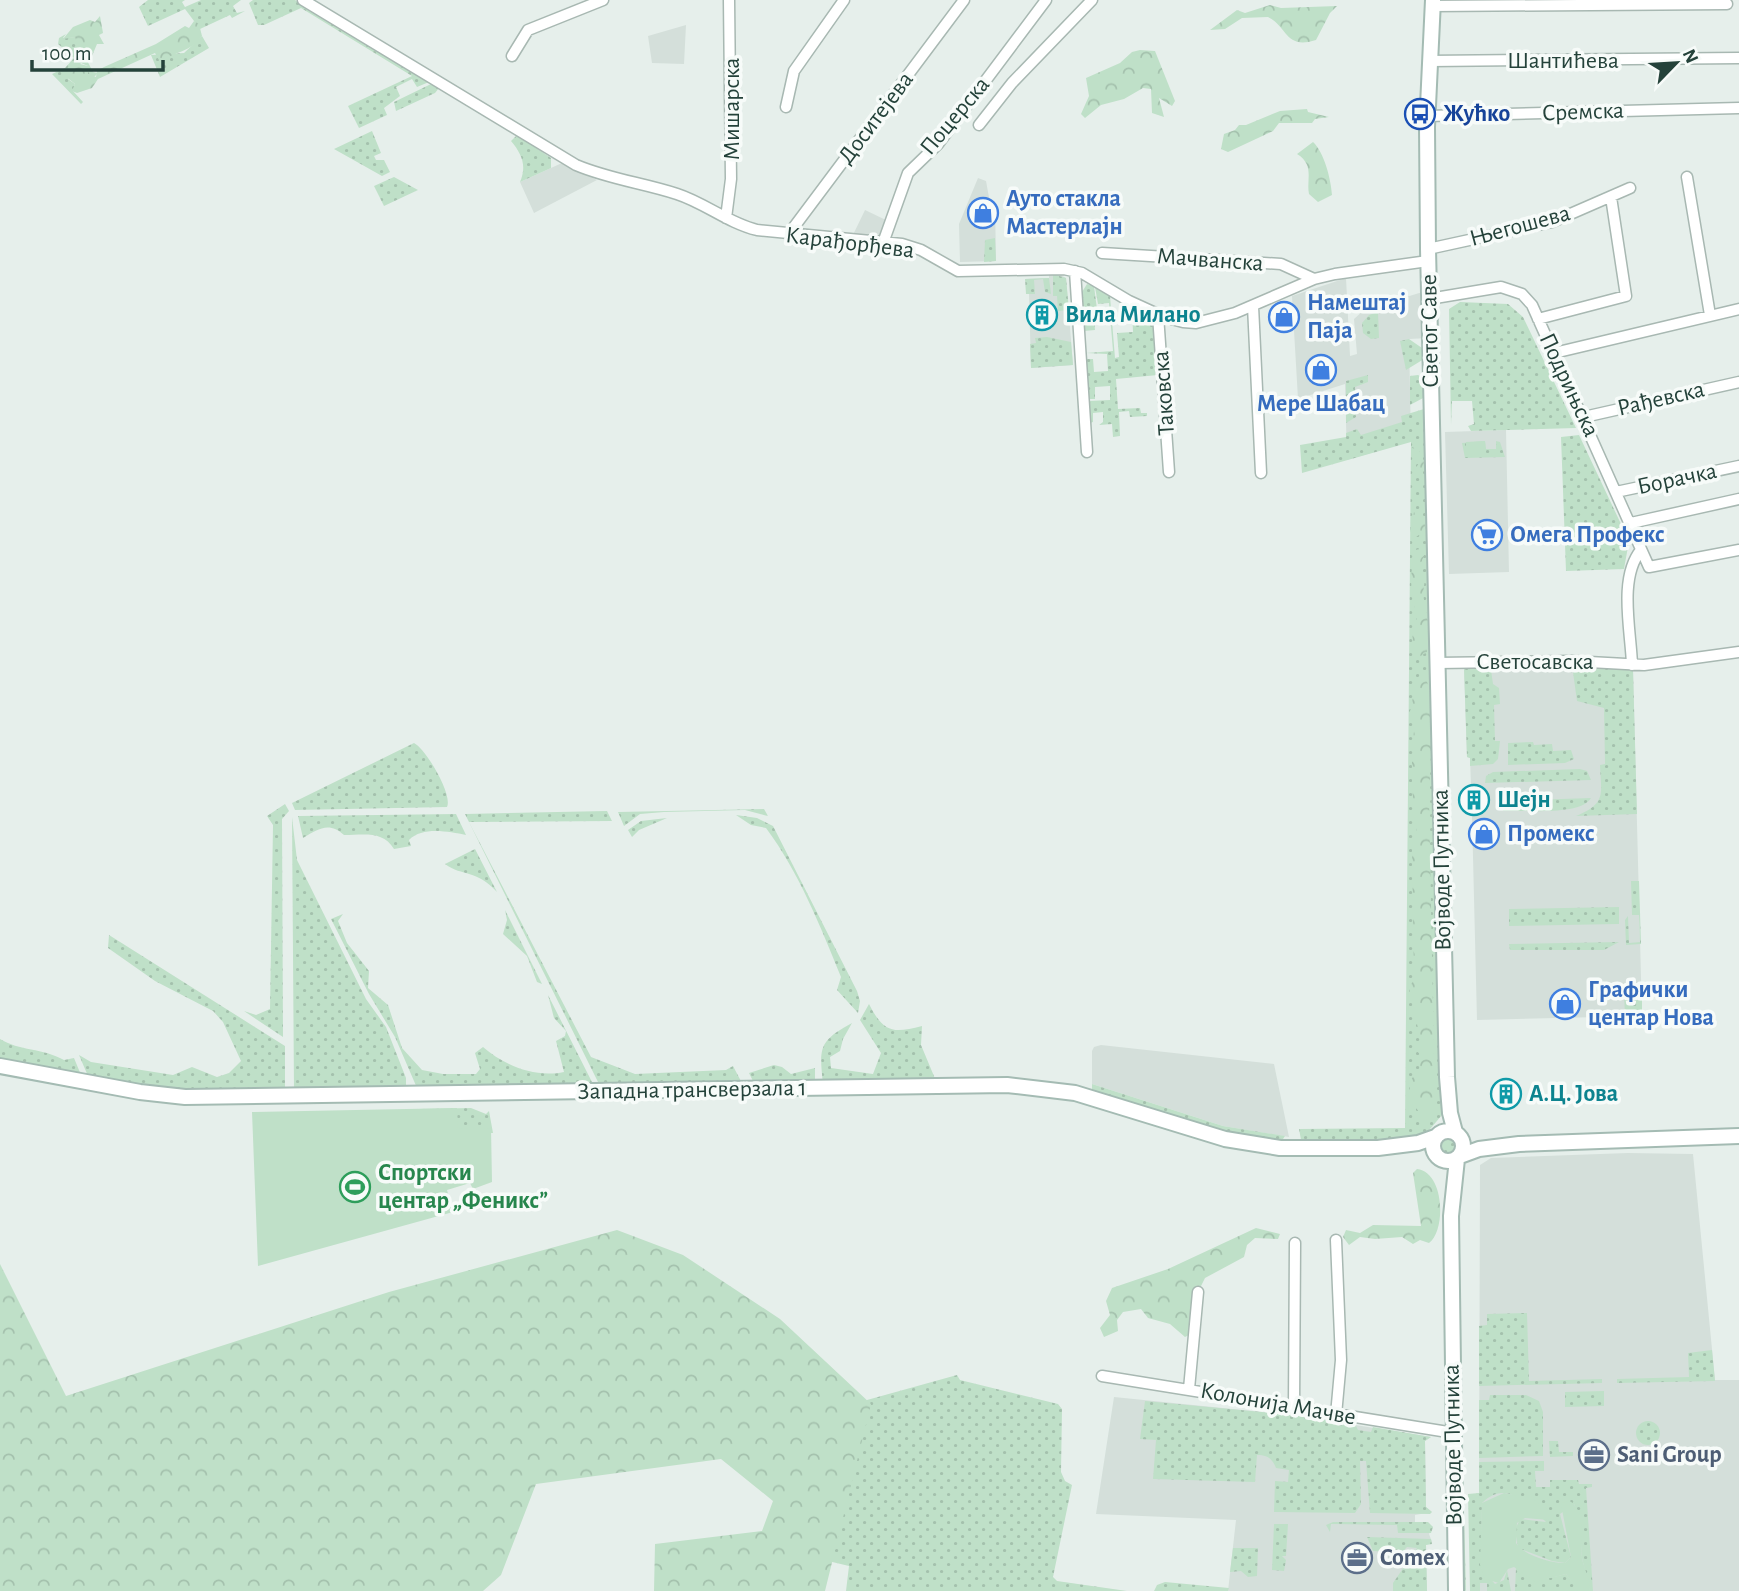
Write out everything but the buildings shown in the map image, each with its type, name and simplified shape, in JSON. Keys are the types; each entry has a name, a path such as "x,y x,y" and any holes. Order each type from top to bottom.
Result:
{"main road":[{"name":"Светог Саве","path":"1432,3 1427,116 1428,255 1437,663"},
{"name":"Војводе Путника","path":"1437,663 1447,1077 1450,1113 1458,1134"},
{"name":"Западна трансверзала 1","path":"0,1066 140,1093 185,1097 1007,1085 1076,1093 1225,1139 1251,1144 1297,1149 1378,1148 1418,1143 1437,1136"},
{"name":"Војводе Путника","path":"1437,1136 1444,1115 1447,1077"},
{"path":"1519,1144 1446,1130 1437,1136 1433,1144 1437,1156 1446,1161 1479,1149 1519,1144 1739,1136"},
{"path":"1458,1134 1464,1146 1458,1157"},
{"name":"Западна трансверзала 1","path":"1378,1148 1437,1156"},
{"name":"Војводе Путника","path":"1437,1156 1445,1176 1451,1216"},
{"name":"Војводе Путника","path":"1456,1591 1451,1216 1458,1157"}],"street":[{"name":"Карађорђева","path":"303,0 576,165 608,178 678,194 740,226 788,235 883,243 921,250 958,271 1075,271 1158,315 1196,323 1253,306 1314,279 1428,255"},
{"path":"512,56 528,30 603,0"},
{"name":"Мишарска","path":"726,218 732,179 729,0"},
{"path":"786,107 794,71 844,0"},
{"name":"Доситејева","path":"788,235 964,0"},
{"name":"Поцерска","path":"883,243 914,163 938,144 1046,0"},
{"path":"979,125 1012,83 1092,0"},
{"path":"1432,3 1727,4"},
{"name":"Шантићева","path":"1429,61 1739,58"},
{"name":"Сремска","path":"1427,116 1739,108"},
{"path":"1687,177 1710,315"},
{"name":"Његошева","path":"1428,255 1552,222 1630,188"},
{"path":"1538,319 1626,296 1611,197"},
{"name":"Мачванска","path":"1102,253 1282,264 1314,279"},
{"path":"1075,271 1087,452"},
{"name":"Подрињска","path":"1429,299 1510,288 1532,305 1649,567 1739,550"},
{"path":"1253,306 1261,473"},
{"path":"1554,353 1739,309"},
{"name":"Таковска","path":"1158,315 1169,472"},
{"name":"Рађевска","path":"1584,417 1739,382"},
{"name":"Борачка","path":"1616,492 1739,466"},
{"path":"1631,523 1739,499"},
{"path":"1632,665 1629,582 1631,566 1641,550"},
{"name":"Светосавска","path":"1437,663 1571,660 1632,665 1706,659 1739,652"},
{"path":"1336,1240 1341,1360 1336,1415"},
{"path":"1294,1408 1295,1242"},
{"path":"1189,1389 1198,1292"},
{"name":"Колонија Мачве","path":"1102,1377 1454,1433"}],"shaded area":[{"path":"686,25 684,64 652,63 648,36"},
{"path":"562,163 597,180 534,213 520,182"},
{"path":"978,178 986,181 990,203 995,203 996,261 960,262 959,224"},
{"path":"865,210 888,221 880,237 851,239"},
{"path":"1057,273 1066,278 1073,365 1031,368 1029,294 1025,279 1049,278 1049,274"},
{"path":"1346,278 1350,356 1357,354 1354,319 1364,310 1429,290 1429,338 1409,339 1411,441 1347,460 1345,384 1298,399 1292,296"},
{"path":"1506,430 1509,572 1449,574 1445,432"},
{"path":"1515,665 1572,665 1633,670 1642,1016 1477,1020 1472,816 1469,814 1468,787 1471,786 1470,758 1467,757 1464,668 1502,669"},
{"path":"1101,1045 1274,1064 1289,1137 1223,1126 1092,1084 1092,1051 1094,1047"},
{"path":"1628,1153 1693,1154 1715,1380 1739,1380 1739,1591 1478,1591 1476,1493 1479,1493 1480,1165 1491,1158"},
{"path":"1114,1397 1292,1415 1431,1437 1425,1441 1426,1507 1432,1512 1415,1515 1415,1522 1428,1523 1433,1527 1429,1534 1432,1542 1426,1545 1427,1591 1228,1591 1236,1520 1096,1514"}],"green space":[{"path":"148,0 185,0 182,2 185,7 201,0 241,0 233,6 237,13 245,11 200,29 185,9 148,26 139,7"},
{"path":"253,0 295,0 429,82 417,87 412,79 396,87 400,96 384,108 387,115 359,128 348,106 412,76 301,8 264,25 258,25 249,3"},
{"path":"1270,5 1281,8 1337,6 1330,13 1316,40 1306,42 1292,40 1268,17 1242,18 1225,29 1210,30 1237,10 1245,13"},
{"path":"100,16 103,33 99,35 104,44 97,44 92,56 79,50 75,37 63,39 73,27 90,20 95,22"},
{"path":"194,21 199,24 202,36 187,49 160,62 155,53 98,79 92,88 77,93 72,91 75,84 65,76 65,70 76,63 88,66 88,74 96,77 97,71 104,67 156,44 185,26 189,28"},
{"path":"66,34 63,38 75,37 93,72 98,73 93,78 88,74 88,66 81,63 68,79 75,84 73,91 83,102 81,104 52,74 65,68 74,58 58,44 59,38"},
{"path":"202,36 209,48 160,77 151,55 184,53"},
{"path":"1155,51 1175,101 1172,106 1159,98 1164,117 1152,113 1151,89 1143,88 1124,99 1101,105 1085,118 1081,114 1089,96 1086,78 1120,63 1132,52"},
{"path":"431,84 439,88 435,93 396,111 394,102"},
{"path":"1307,109 1308,112 1329,117 1315,119 1312,123 1279,123 1273,131 1228,152 1221,149 1224,134 1235,130 1239,125 1246,125 1280,111"},
{"path":"372,131 381,153 374,156 376,160 384,160 390,172 382,176 334,149"},
{"path":"517,135 551,158 551,168 520,182 522,160 511,141"},
{"path":"1313,142 1326,166 1332,195 1318,202 1309,194 1308,168 1303,158 1297,154"},
{"path":"394,177 418,190 384,206 374,186"},
{"path":"995,238 996,261 984,262 985,240"},
{"path":"1053,274 1066,278 1069,310 1058,311 1057,296 1053,296"},
{"path":"1049,278 1051,294 1045,292 1043,279 1034,280 1035,294 1026,294 1025,279"},
{"path":"1087,284 1094,286 1098,317 1094,318 1095,330 1084,331 1082,292"},
{"path":"1095,287 1110,296 1115,358 1119,357 1117,333 1133,332 1132,309 1154,322 1158,375 1116,379 1118,409 1140,408 1141,413 1147,413 1147,416 1130,417 1129,411 1119,412 1120,436 1113,437 1112,424 1099,425 1103,422 1103,412 1093,413 1093,422 1090,423 1089,401 1110,400 1110,386 1095,387 1095,399 1089,399 1086,359 1093,359 1094,372 1108,371 1107,354 1086,353 1113,351 1109,303 1098,304"},
{"path":"1460,302 1508,304 1523,317 1576,428 1471,431 1468,426 1474,424 1472,401 1452,401 1451,425 1449,309"},
{"path":"1378,312 1379,338 1371,339 1363,333 1362,323 1369,315"},
{"path":"1047,337 1071,342 1073,365 1031,368 1030,344 1036,343 1035,338"},
{"path":"1409,339 1422,348 1424,359 1406,370 1400,341"},
{"path":"1368,375 1368,382 1355,387 1356,417 1346,423 1346,381"},
{"path":"1418,375 1425,379 1425,397 1410,405 1410,376"},
{"path":"1424,409 1430,412 1442,1115 1425,1135 1410,1140 1302,1145 1299,1129 1405,1128 1411,442 1302,473 1300,445 1346,437 1346,433 1357,429 1361,435 1402,422 1401,416"},
{"path":"1579,435 1629,541 1624,569 1566,571 1561,437"},
{"path":"1485,441 1486,449 1496,449 1496,441 1500,442 1505,457 1465,458 1462,443"},
{"path":"1485,441 1486,456 1466,457 1466,442"},
{"path":"1416,442 1420,445 1419,453 1424,461 1423,470 1417,474 1415,469 1419,463 1413,460 1416,449 1412,448"},
{"path":"1414,512 1424,518 1426,530 1416,537 1410,531"},
{"path":"1420,549 1424,555 1420,566 1425,578 1423,594 1428,623 1427,652 1419,657 1414,652 1412,631 1418,615 1411,584 1415,550"},
{"path":"1572,665 1633,670 1637,814 1576,816 1593,807 1600,796 1600,765 1605,764 1604,708 1577,701"},
{"path":"1464,668 1497,669 1491,670 1493,684 1499,688 1500,704 1494,705 1495,741 1500,741 1498,759 1493,764 1470,766 1470,758 1467,757"},
{"path":"1420,675 1427,682 1429,689 1431,719 1429,799 1433,1122 1420,1121 1420,1114 1415,1106 1406,1105 1412,1078 1419,1073 1421,1056 1415,1048 1421,1046 1421,1042 1409,988 1414,979 1412,848 1417,837 1412,787 1412,761 1416,753 1412,745 1415,725 1409,714 1415,683"},
{"path":"1533,742 1534,745 1552,744 1553,751 1571,750 1574,759 1565,763 1508,765 1508,743"},
{"path":"414,743 437,773 446,793 447,807 295,810 292,803"},
{"path":"1587,771 1591,780 1485,783 1486,776 1493,772"},
{"path":"1591,798 1576,807 1551,811 1503,811 1502,801"},
{"path":"285,804 289,811 282,819 283,1037 244,1011 256,1015 270,1009 273,825 267,816"},
{"path":"764,809 768,816 745,810 640,814 624,826 618,812"},
{"path":"607,811 612,821 469,822 591,1057 635,1074 726,1070 733,1066 743,1085 600,1086 465,814"},
{"path":"456,814 466,835 429,831 409,840 411,846 394,849 378,836 344,835 328,827 303,838 298,816"},
{"path":"736,815 757,818 773,826 857,991 860,1001 858,1013 837,990 841,977 808,901 778,845 766,828 751,825"},
{"path":"292,817 297,860 366,999 386,1027 406,1078 406,1089 294,1091"},
{"path":"667,818 639,830 632,837 628,830 641,821"},
{"path":"475,849 497,892 476,876 445,864"},
{"path":"1631,881 1639,881 1641,944 1626,945 1625,920 1628,916 1629,943 1640,942 1639,915 1632,915"},
{"path":"1619,907 1619,924 1509,926 1509,909"},
{"path":"505,910 542,984 537,982 527,956 503,934 507,920"},
{"path":"343,914 338,921 347,943 369,971 368,988 388,1005 402,1048 422,1070 443,1074 476,1074 480,1069 475,1053 483,1047 501,1060 521,1069 542,1073 564,1072 556,1041 565,1036 566,1031 554,1018 548,995 594,1086 417,1088 395,1037 369,994 331,919"},
{"path":"109,935 285,1046 285,1091 163,1088 88,1076 79,1055 91,1062 173,1075 192,1067 217,1077 229,1073 241,1061 223,1022 213,1011 155,981 108,948"},
{"path":"1619,942 1604,950 1510,950 1509,944"},
{"path":"1624,994 1634,994 1634,1000 1642,1000 1642,1016 1625,1016"},
{"path":"869,1004 880,1021 891,1029 904,1030 922,1026 921,1045 936,1081 823,1084 821,1061 824,1046 833,1035 852,1023 840,1051 830,1057 831,1068 873,1074 881,1053 860,1020"},
{"path":"0,1039 64,1060 74,1058 81,1075 0,1059"},
{"path":"774,1065 791,1074 815,1068 815,1082 754,1083 749,1073"},
{"path":"1092,1084 1223,1126 1285,1136 1281,1142 1249,1140 1092,1091"},
{"name":"Спортски центар „Феникс”","path":"457,1108 458,1129 491,1128 492,1182 473,1189 470,1183 447,1190 453,1212 258,1266 252,1112"},
{"path":"471,1108 486,1114 489,1111 493,1133 451,1133 419,1109"},
{"path":"1449,1135 1456,1138 1459,1145 1456,1152 1449,1155 1442,1152 1439,1145 1442,1138"},
{"path":"1417,1169 1433,1180 1440,1203 1438,1227 1429,1243 1420,1240 1413,1244 1402,1237 1360,1237 1349,1245 1343,1237 1346,1230 1360,1233 1373,1225 1421,1226 1413,1173"},
{"path":"1256,1228 1280,1234 1278,1239 1255,1238 1247,1245 1244,1257 1205,1278 1198,1292 1202,1307 1189,1335 1185,1337 1170,1324 1148,1318 1141,1309 1123,1312 1117,1320 1118,1331 1104,1337 1100,1328 1110,1315 1106,1301 1112,1288 1168,1269"},
{"path":"617,1230 683,1255 780,1319 871,1404 825,1591 654,1591 655,1544 762,1531 773,1501 721,1459 536,1484 501,1575 483,1591 0,1591 0,1264 66,1396 389,1292"},
{"path":"1527,1313 1529,1381 1602,1379 1602,1383 1479,1386 1479,1326 1487,1325 1487,1314"},
{"path":"1712,1350 1715,1381 1617,1383 1617,1379 1689,1377 1688,1353"},
{"path":"957,1375 960,1380 1058,1404 1062,1409 1061,1472 1065,1481 1072,1485 1053,1577 1057,1581 1127,1591 846,1591 849,1566 824,1560 867,1400"},
{"path":"1604,1391 1604,1406 1565,1407 1565,1392"},
{"path":"1490,1395 1526,1395 1539,1401 1543,1412 1543,1456 1479,1458 1479,1400 1489,1400"},
{"path":"1145,1401 1292,1415 1355,1424 1358,1430 1371,1432 1373,1427 1431,1437 1425,1441 1426,1507 1432,1512 1370,1513 1366,1461 1360,1461 1361,1504 1355,1513 1274,1512 1275,1481 1288,1482 1289,1470 1276,1468 1271,1459 1264,1456 1257,1455 1255,1482 1153,1479 1156,1440 1140,1439"},
{"path":"1648,1421 1657,1424 1660,1433 1657,1442 1648,1445 1639,1442 1636,1433 1639,1424"},
{"path":"1457,1436 1462,1436 1466,1591 1461,1588"},
{"path":"1549,1441 1558,1441 1559,1452 1573,1452 1573,1456 1550,1457"},
{"path":"1544,1461 1544,1471 1535,1471 1536,1487 1550,1487 1550,1480 1578,1480 1579,1484 1592,1484 1592,1487 1586,1488 1593,1591 1590,1591 1582,1558 1579,1515 1574,1504 1560,1514 1571,1557 1565,1563 1518,1548 1515,1530 1520,1519 1546,1522 1524,1502 1500,1493 1482,1503 1481,1568 1495,1584 1504,1580 1507,1570 1511,1591 1487,1591 1487,1583 1480,1583 1480,1591 1470,1591 1468,1494 1479,1493 1479,1462"},
{"path":"1504,1493 1532,1498 1547,1509 1549,1520 1525,1518 1517,1523 1516,1543 1531,1555 1553,1562 1565,1563 1571,1557 1561,1504 1568,1500 1574,1504 1580,1518 1582,1558 1590,1591 1578,1591 1566,1574 1535,1582 1514,1567 1508,1569 1499,1583 1485,1579 1480,1565 1482,1503"},
{"path":"1333,1522 1428,1522 1433,1527 1431,1533 1398,1533 1397,1525 1331,1524 1330,1532 1326,1525"},
{"path":"1274,1524 1288,1524 1286,1556 1282,1556 1286,1560 1284,1571 1272,1570"},
{"path":"1367,1537 1431,1539 1432,1544 1426,1545 1427,1591 1393,1591 1393,1583 1417,1548 1407,1547 1393,1562 1393,1552 1373,1551"},
{"path":"1233,1548 1258,1548 1257,1576 1248,1577 1241,1571 1230,1572"},
{"path":"1516,1568 1545,1579 1566,1574 1579,1591 1515,1591"},
{"path":"1165,1582 1229,1588 1228,1591 1154,1591 1157,1585"}],"place":[{"name":"Жућко","path":"1420,114"},
{"name":"Ауто стакла Мастерлајн","path":"983,213"},
{"name":"Вила Милано","path":"1042,315"},
{"name":"Намештај Паја","path":"1284,317"},
{"name":"Мере Шабац","path":"1321,370"},
{"name":"Омега Профекс","path":"1487,535"},
{"name":"Шејн","path":"1474,800"},
{"name":"Промекс","path":"1484,834"},
{"name":"Графички центар Нова","path":"1565,1004"},
{"name":"А.Ц. Јова","path":"1506,1094"},
{"name":"Спортски центар „Феникс”","path":"355,1187"},
{"name":"Sani Group","path":"1594,1455"},
{"name":"Comex","path":"1357,1558"}]}
